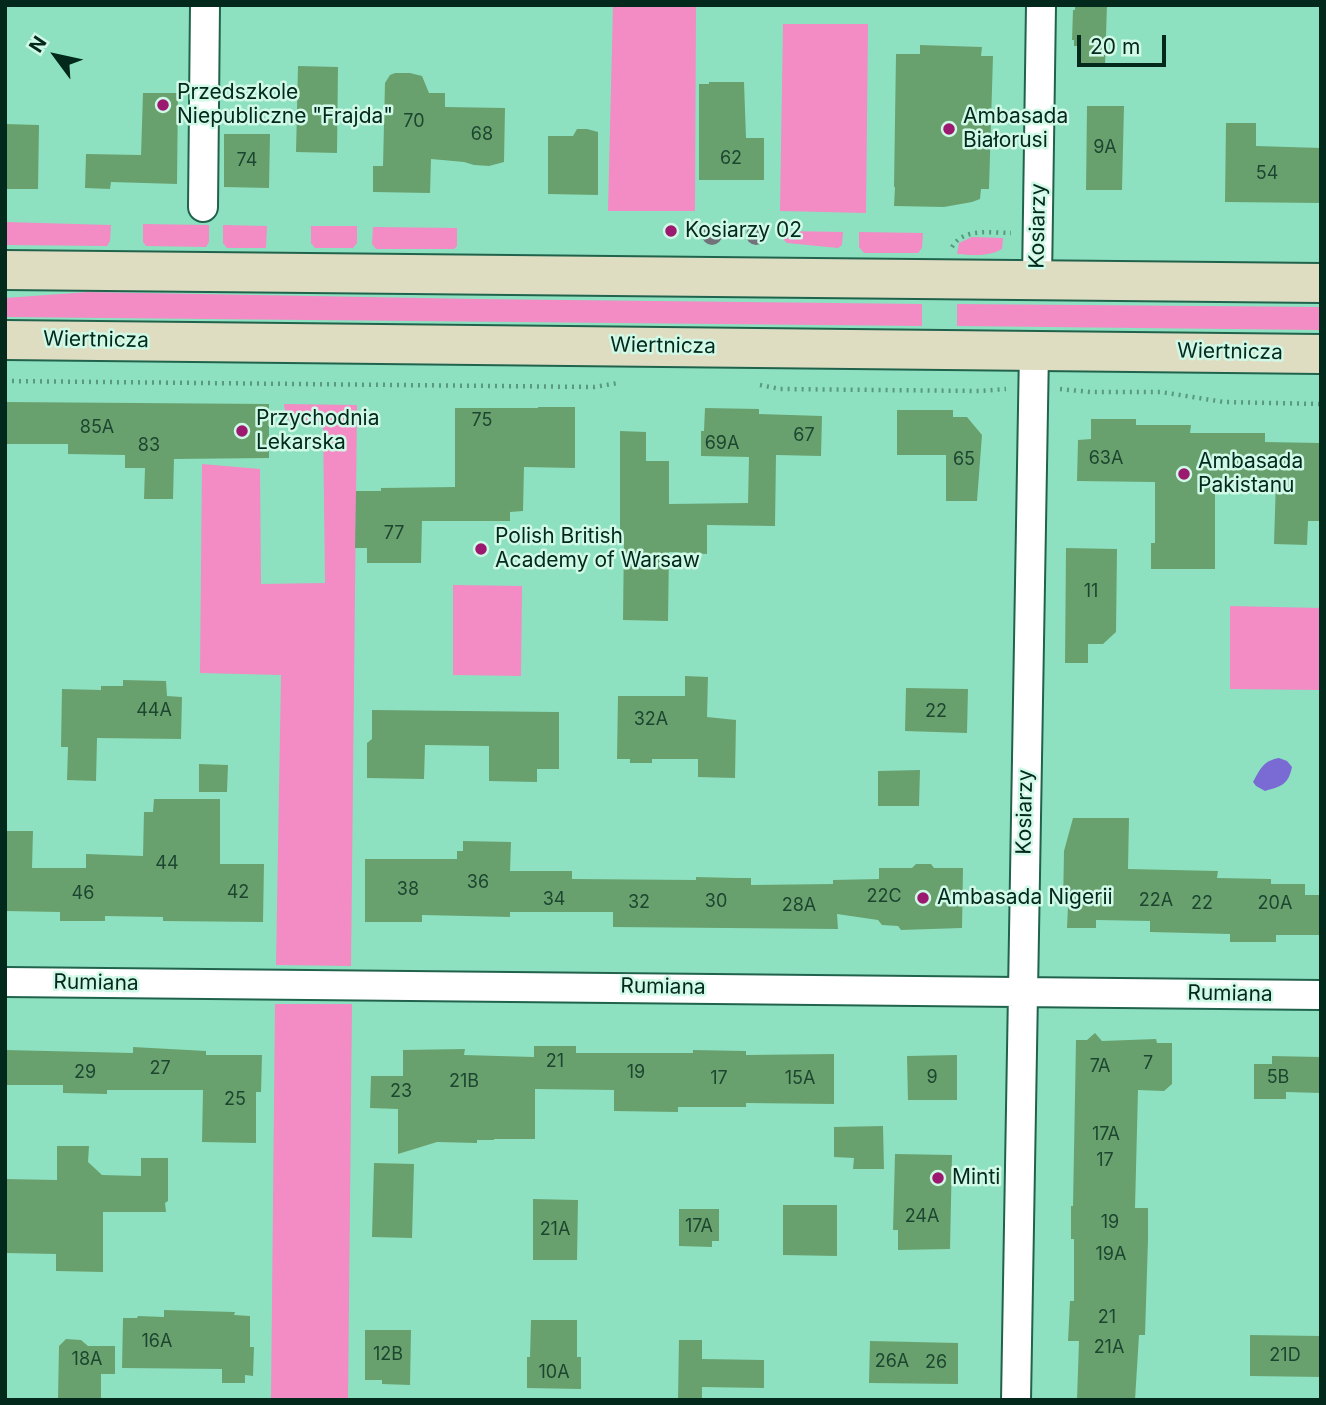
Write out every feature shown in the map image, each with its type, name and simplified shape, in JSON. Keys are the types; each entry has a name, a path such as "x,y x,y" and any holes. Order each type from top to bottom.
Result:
{"main road":[{"path":"5,270 1321,283"},
{"name":"Wiertnicza","path":"5,340 1321,354"}],"street":[{"path":"203,206 205,5"},
{"name":"Kosiarzy","path":"1037,280 1041,5"},
{"name":"Kosiarzy","path":"1016,1400 1034,350"},
{"name":"Rumiana","path":"5,982 1321,995"}],"path":[{"path":"950,257 956,240 963,235 1020,233"},
{"path":"5,381 594,387 623,382"},
{"path":"756,384 780,389 1010,389"},
{"path":"1055,389 1161,392 1224,402 1321,404"}],"shaded area":[{"path":"613,5 696,5 695,211 608,211"},
{"path":"783,24 868,24 866,213 780,211"},
{"path":"5,222 111,225 110,241 107,246 5,245"},
{"path":"143,224 209,225 209,242 206,247 146,246 143,242"},
{"path":"223,225 267,226 266,248 227,248 223,243"},
{"path":"311,226 357,226 357,243 353,248 315,248 311,243"},
{"path":"373,227 457,228 457,246 454,249 376,249 372,244"},
{"path":"784,231 843,232 842,245 838,248 787,243 784,240"},
{"path":"859,232 923,233 922,248 918,253 864,253 859,247"},
{"path":"972,237 1003,238 1002,249 986,254 957,254 959,243"},
{"path":"88,292 922,304 922,326 5,317 5,298"},
{"path":"957,304 1321,307 1321,330 957,326"},
{"path":"284,404 357,405 351,966 276,965 281,675 200,673 202,464 260,469 261,584 325,583 323,422 297,422 297,428 288,418"},
{"path":"453,585 522,586 521,676 453,675"},
{"path":"1230,606 1321,608 1321,690 1230,689"},
{"path":"1279,758 1292,767 1286,781 1265,791 1256,786 1253,782 1263,766"},
{"path":"275,1004 352,1004 348,1400 271,1400"}],"building":[{"path":"1075,5 1107,5 1105,67 1078,66 1079,46 1074,46 1072,40"},
{"path":"920,45 982,47 981,56 993,56 989,189 981,189 980,199 972,202 944,207 894,206 896,54 920,54"},
{"path":"298,66 338,67 337,153 296,152"},
{"path":"395,73 422,76 429,93 445,93 445,107 505,108 504,162 489,166 431,159 430,193 373,192 373,166 383,166 385,83 390,75"},
{"path":"744,82 746,138 764,138 764,180 699,180 699,84"},
{"path":"143,93 178,93 177,184 111,182 110,189 85,188 86,154 141,155"},
{"path":"1087,106 1124,106 1122,190 1086,190"},
{"path":"1226,123 1256,123 1256,146 1321,148 1321,203 1225,202"},
{"path":"5,124 39,125 38,189 5,189"},
{"path":"577,129 598,132 598,195 548,194 548,136 573,136"},
{"path":"224,134 270,134 269,188 224,187"},
{"path":"5,402 269,404 269,458 174,459 173,499 144,499 145,468 125,468 125,455 68,454 68,444 5,444"},
{"path":"575,407 575,468 524,467 523,511 510,512 510,521 422,521 421,563 367,563 367,548 355,548 356,491 455,487 455,408"},
{"path":"705,408 759,409 759,414 822,416 821,456 776,455 775,526 707,525 707,554 669,552 668,621 623,620 624,536 620,536 620,431 646,432 646,461 669,461 669,504 748,503 749,457 701,456"},
{"path":"897,410 953,410 953,417 967,417 982,435 977,501 946,501 946,455 897,455"},
{"path":"1091,419 1136,419 1136,425 1191,425 1190,433 1265,433 1265,442 1321,443 1321,521 1308,521 1307,545 1274,544 1276,479 1215,478 1215,569 1151,569 1151,543 1155,543 1155,482 1077,481 1078,440 1091,439"},
{"path":"1066,548 1117,549 1116,632 1103,644 1088,644 1088,663 1065,663"},
{"path":"685,676 708,677 707,717 736,720 735,778 698,777 698,759 652,759 652,763 630,763 630,759 617,759 618,696 685,696"},
{"path":"123,680 166,681 167,696 182,697 181,739 97,738 96,781 67,780 68,747 61,747 62,689 101,690 101,686 123,686"},
{"path":"906,688 968,689 967,733 905,731"},
{"path":"372,710 559,712 559,769 537,769 537,782 489,781 489,746 425,745 424,779 367,778 367,743 372,739"},
{"path":"199,764 228,765 227,792 199,792"},
{"path":"920,770 919,806 878,806 878,771"},
{"path":"154,799 220,799 220,864 264,864 263,922 163,921 163,917 105,916 105,921 60,921 60,912 5,911 5,831 33,831 32,868 86,868 86,854 143,856 144,812 153,812"},
{"path":"1073,818 1129,818 1128,869 1218,871 1217,878 1271,879 1271,884 1305,884 1305,895 1321,895 1321,935 1276,935 1276,942 1230,942 1230,934 1150,932 1150,921 1096,920 1096,928 1067,928 1068,906 1063,906 1064,851"},
{"path":"463,841 511,842 510,871 572,871 572,879 751,878 751,885 833,884 833,880 879,879 879,868 912,868 916,864 931,864 934,868 963,868 962,928 901,930 898,926 882,925 878,920 837,914 838,929 613,927 613,912 510,912 510,917 422,915 422,922 365,922 365,859 457,859 457,851 463,851"},
{"path":"1095,1033 1102,1041 1156,1039 1157,1043 1172,1043 1172,1084 1164,1091 1138,1090 1135,1208 1148,1208 1148,1240 1145,1335 1139,1335 1135,1400 1077,1400 1079,1341 1068,1341 1070,1301 1074,1301 1071,1206 1076,1040 1087,1040"},
{"path":"534,1046 576,1046 576,1053 693,1053 693,1050 746,1051 746,1055 834,1054 834,1104 746,1103 746,1107 678,1107 678,1112 614,1111 614,1090 535,1089 535,1139 477,1140 477,1143 437,1142 398,1154 398,1109 370,1108 371,1076 403,1076 403,1050 465,1049 464,1055 534,1057"},
{"path":"133,1047 206,1051 206,1055 262,1055 261,1092 256,1092 256,1143 202,1142 203,1090 63,1093 63,1085 5,1085 5,1050 133,1053"},
{"path":"957,1055 957,1100 908,1100 907,1056"},
{"path":"1272,1056 1321,1057 1321,1093 1286,1092 1286,1099 1254,1099 1254,1064 1272,1064"},
{"path":"883,1126 884,1169 853,1169 854,1158 834,1157 834,1127"},
{"path":"57,1146 89,1146 88,1162 102,1175 141,1176 141,1158 168,1158 166,1212 103,1212 103,1272 56,1271 56,1254 5,1253 5,1179 57,1180"},
{"path":"895,1154 952,1155 950,1249 898,1250 898,1230 893,1230"},
{"path":"374,1163 414,1164 412,1238 372,1237"},
{"path":"533,1199 578,1200 577,1260 533,1260"},
{"path":"783,1205 837,1205 837,1256 783,1255"},
{"path":"679,1209 719,1209 719,1241 712,1241 712,1247 679,1246"},
{"path":"164,1310 235,1312 234,1315 250,1316 250,1347 254,1347 253,1376 245,1375 245,1383 222,1383 222,1369 122,1368 123,1318 164,1317"},
{"path":"531,1320 577,1320 577,1357 581,1357 581,1389 527,1388"},
{"path":"365,1330 411,1330 410,1385 365,1380"},
{"path":"1250,1335 1321,1336 1321,1377 1250,1376"},
{"path":"66,1339 81,1340 88,1346 115,1346 115,1374 101,1374 101,1400 58,1400 59,1346"},
{"path":"679,1340 702,1340 702,1359 764,1360 764,1388 702,1387 702,1400 678,1400"},
{"path":"870,1341 958,1343 958,1384 869,1383"}],"place":[{"name":"Przedszkole Niepubliczne \"Frajda\"","path":"163,105"},
{"name":"Ambasada Białorusi","path":"949,129"},
{"name":"Kosiarzy 02","path":"671,231"},
{"name":"Przychodnia Lekarska","path":"242,431"},
{"name":"Ambasada Pakistanu","path":"1184,474"},
{"name":"Polish British Academy of Warsaw","path":"481,549"},
{"name":"Ambasada Nigerii","path":"923,898"},
{"name":"Minti","path":"938,1178"}]}
